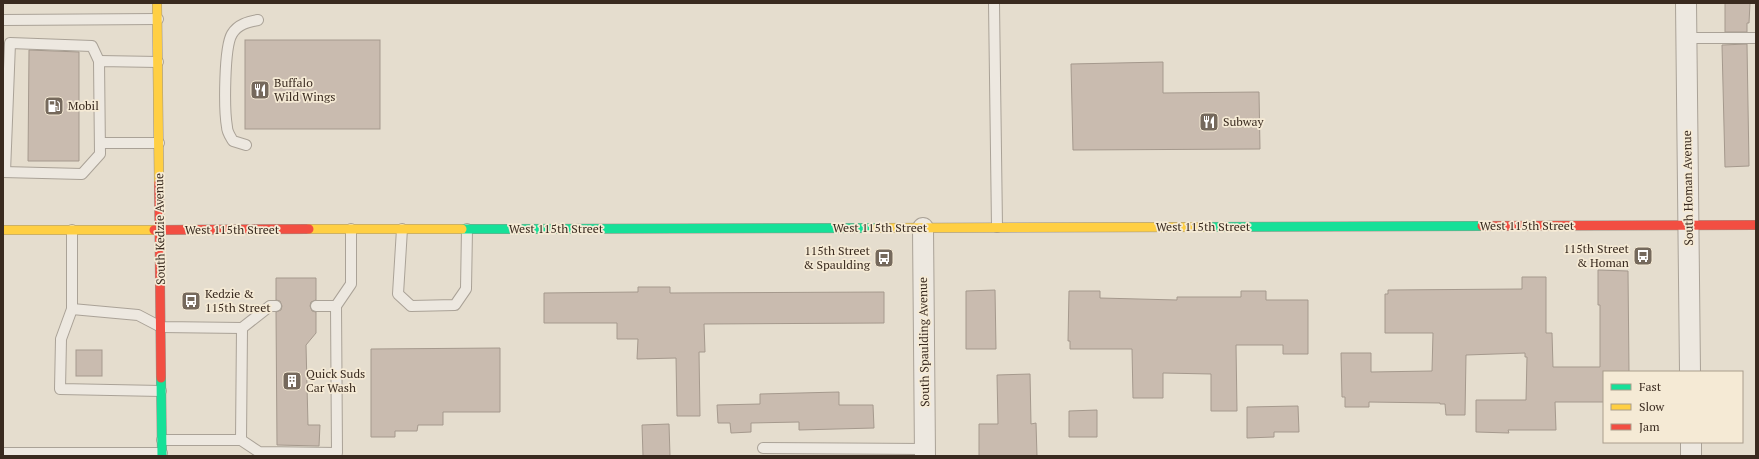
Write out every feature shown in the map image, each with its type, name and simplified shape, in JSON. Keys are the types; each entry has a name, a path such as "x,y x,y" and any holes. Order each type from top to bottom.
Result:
{"street":[{"name":"South Kedzie Avenue","path":"157,3 162,454"},
{"name":"South Homan Avenue","path":"1686,3 1690,371"},
{"name":"West 115th Street","path":"3,230 1756,225"},
{"name":"South Spaulding Avenue","path":"923,228 925,452"},
{"path":"1691,443 1691,456"}],"lane":[{"path":"994,3 997,227"},
{"path":"3,20 158,19"},
{"path":"246,145 233,141 227,127 226,56 228,44 232,34 238,26 258,20"},
{"path":"1686,38 1756,38"},
{"path":"10,44 92,46 99,61 100,143 100,154 82,174 4,172 10,44"},
{"path":"99,61 158,62"},
{"path":"100,143 159,143"},
{"path":"162,440 241,440 259,452 337,453 336,306 351,284 351,229"},
{"path":"402,229 398,294 411,306 455,305 466,289 467,229"},
{"path":"72,230 72,309 61,339 60,389 162,391"},
{"path":"72,309 138,315 161,327 242,328 273,306"},
{"path":"316,306 336,306"},
{"path":"241,440 242,328"},
{"path":"763,448 925,452"},
{"path":"3,453 162,454"}],"building":[{"path":"1725,3 1750,3 1747,32 1725,32"},
{"path":"245,40 380,40 380,129 245,129"},
{"path":"1747,44 1749,166 1725,167 1722,45"},
{"name":"Mobil","path":"29,50 79,52 79,161 28,161"},
{"path":"1163,62 1163,93 1259,92 1260,149 1073,150 1071,64"},
{"path":"1598,270 1628,271 1629,371 1603,371 1603,402 1555,402 1556,430 1508,430 1509,433 1476,432 1476,400 1526,400 1527,357 1525,357 1525,353 1466,355 1465,415 1446,415 1445,404 1440,403 1369,402 1369,407 1345,407 1345,397 1342,397 1341,353 1371,353 1371,372 1432,371 1433,333 1385,333 1385,294 1388,294 1388,290 1522,289 1522,277 1546,277 1546,333 1552,333 1553,367 1600,367 1600,305 1598,305"},
{"name":"Quick Suds Car Wash","path":"276,278 316,278 316,300 311,302 310,306 312,311 316,312 316,333 306,345 308,425 320,425 319,446 277,445 276,312 281,310 282,306 280,301 276,300"},
{"path":"638,287 670,287 670,293 884,292 884,323 704,324 705,352 699,352 700,416 677,416 676,358 637,359 638,339 617,339 617,323 544,323 544,293 638,292"},
{"path":"995,290 996,349 966,349 966,291"},
{"path":"1069,291 1100,291 1100,298 1177,300 1177,297 1241,297 1241,291 1266,291 1266,300 1308,300 1308,354 1283,354 1283,345 1236,345 1237,411 1211,411 1211,374 1163,373 1163,398 1133,398 1132,349 1070,349 1070,341 1068,341"},
{"path":"500,348 500,412 443,412 443,425 418,425 417,431 395,431 395,437 371,437 371,349"},
{"path":"76,350 102,350 102,376 76,376"},
{"path":"1030,374 1031,424 1036,423 1037,456 979,456 979,424 998,424 997,375"},
{"path":"839,392 839,405 873,405 874,428 799,430 799,422 751,423 751,432 731,433 730,423 718,423 717,405 760,404 760,394"},
{"path":"1298,406 1299,432 1274,432 1274,437 1247,438 1247,407"},
{"path":"1097,410 1097,437 1069,437 1069,411"},
{"path":"669,424 670,456 643,456 642,425"}],"traffic: fast":[{"path":"1205,227 1482,226"},
{"path":"462,229 877,228"},
{"path":"161,378 162,456"}],"traffic: slow":[{"path":"157,3 159,183"},
{"path":"877,228 1205,227"},
{"path":"309,229 462,229"},
{"path":"3,230 154,230"}],"traffic: jam":[{"path":"159,183 161,378"},
{"path":"1482,226 1756,225"},
{"path":"154,230 309,229"}],"place":[{"name":"Buffalo Wild Wings","path":"260,90"},
{"name":"Mobil","path":"54,106"},
{"name":"Subway","path":"1209,122"},
{"name":"115th Street & Homan","path":"1643,256"},
{"name":"115th Street & Spaulding","path":"884,258"},
{"name":"Kedzie & 115th Street","path":"191,301"},
{"name":"Quick Suds Car Wash","path":"292,381"}]}
